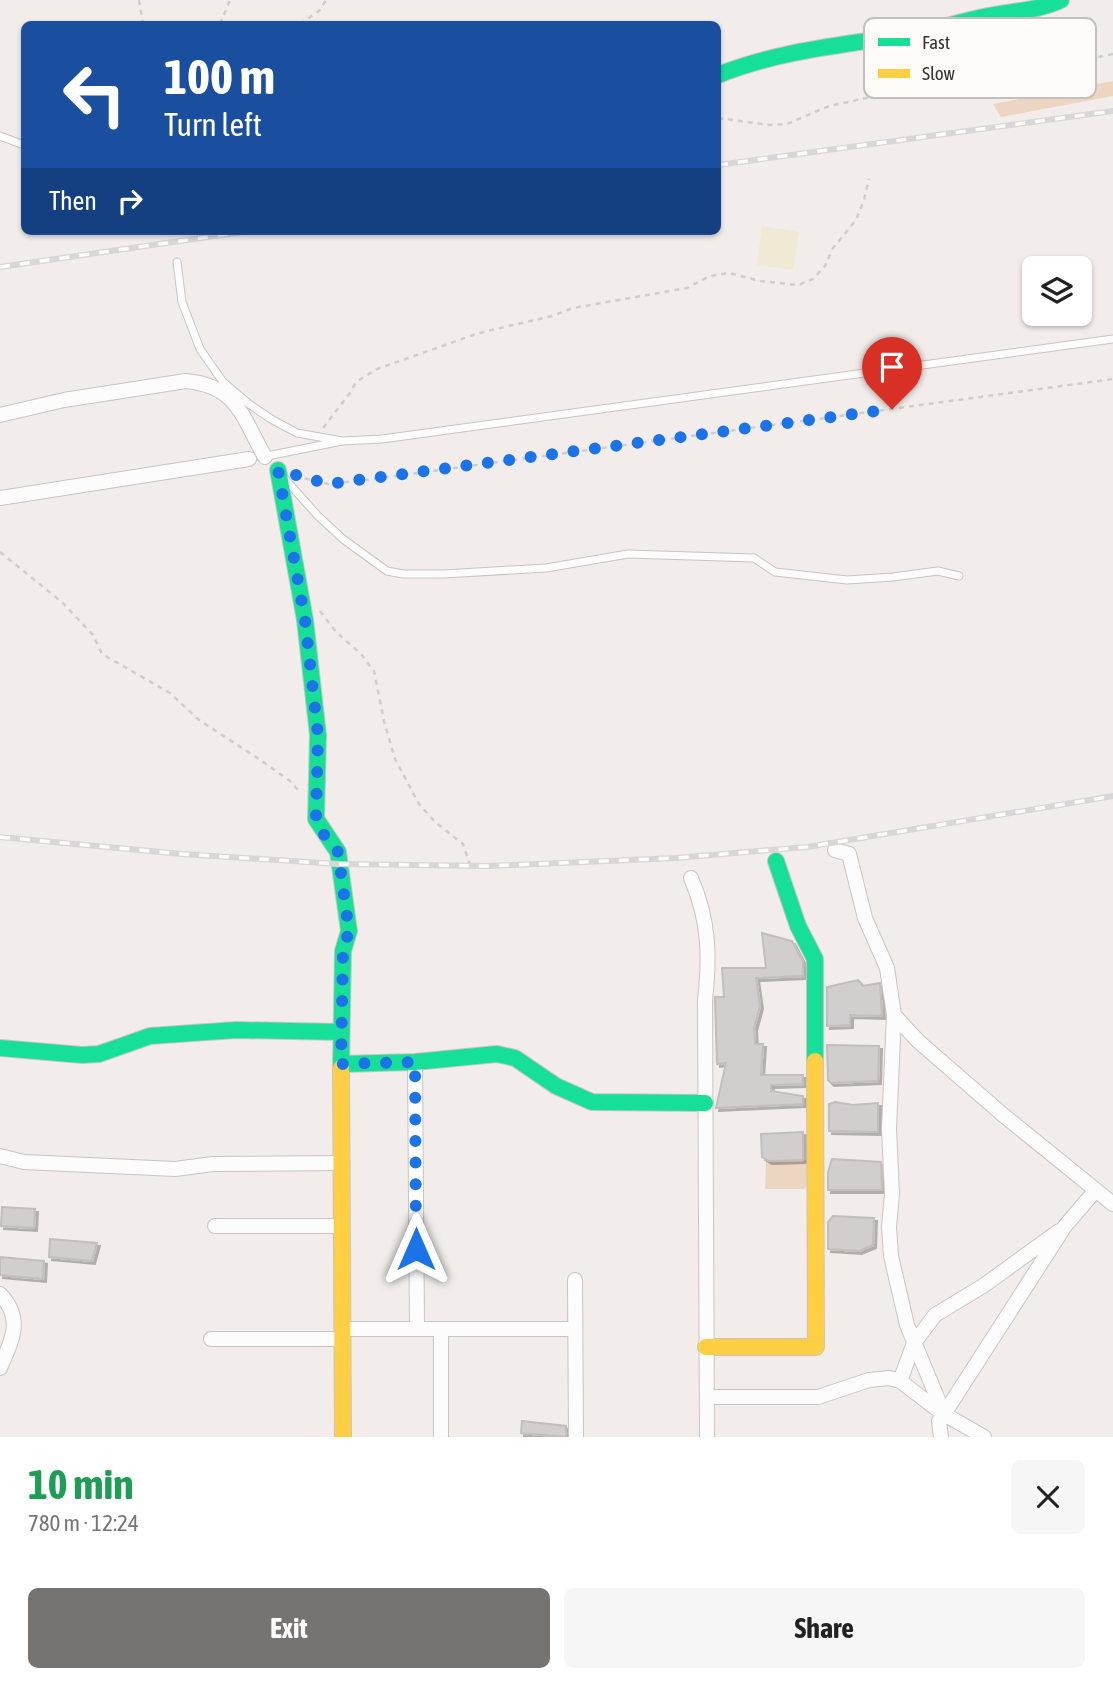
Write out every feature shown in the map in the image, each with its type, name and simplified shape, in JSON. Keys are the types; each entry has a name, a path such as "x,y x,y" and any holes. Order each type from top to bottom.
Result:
{"street":[{"path":"981,18 1046,7 1061,0"},
{"path":"721,74 746,64 834,44 864,41"},
{"path":"0,415 64,400 186,381 206,383 229,396 242,412 265,457"},
{"path":"0,498 249,459"},
{"path":"278,470 305,620 318,735 316,819 321,831 338,852 349,931 343,951 341,1032 343,1437"},
{"path":"835,850 849,853 865,918 887,968 894,1015 889,1129 891,1256 907,1325 944,1414"},
{"path":"706,1347 816,1346 815,959 798,926 776,861"},
{"path":"691,878 707,926 707,1437"},
{"path":"894,1015 918,1041 1002,1114 1113,1204"},
{"path":"0,1048 82,1055 99,1054 150,1036 236,1030 341,1032"},
{"path":"341,1064 415,1062 497,1055 515,1058 556,1086 592,1102 705,1103"},
{"path":"415,1062 417,1329"},
{"path":"0,1156 24,1162 174,1169 213,1164 342,1163"},
{"path":"941,1437 939,1421 1065,1226 1095,1191"},
{"path":"215,1226 342,1226"},
{"path":"900,1381 914,1343 935,1315 983,1286 1065,1226"},
{"path":"575,1280 576,1437"},
{"path":"0,1294 10,1303 15,1331 0,1368"},
{"path":"211,1339 417,1329 575,1329"},
{"path":"441,1329 441,1437"},
{"path":"707,1397 818,1397 869,1380 889,1378 900,1381 944,1414 984,1437"}],"lane":[{"path":"0,136 21,144"},
{"path":"177,262 182,302 200,349 223,382 249,404 297,433 342,441"},
{"path":"249,459 342,441 383,439 1113,339"},
{"path":"278,470 295,492 343,539 387,571 403,574 546,568 628,554 754,558 775,572 847,580 939,571 959,576"}],"path":[{"path":"139,0 142,21"},
{"path":"221,21 230,0"},
{"path":"304,21 319,11 326,0"},
{"path":"721,118 759,124 788,124 829,106 867,98"},
{"path":"318,436 356,382 377,369 479,333 583,306 687,288 710,276 729,273 760,281 798,285 813,279 856,220 869,179"},
{"path":"278,470 328,484 366,480 1113,379"},
{"path":"0,552 63,603 93,635 102,654 170,693 199,720 290,781 315,807"},
{"path":"319,610 336,632 361,654 374,671 395,759 419,804 435,822 463,844 470,865"}],"shaded area":[{"path":"1113,81 1113,96 1001,117 993,104 1024,98 1096,98 1096,84"},
{"path":"766,1160 807,1160 810,1171 805,1189 765,1189"}],"sand":[{"path":"762,226 799,232 793,270 757,265"}],"building":[{"path":"762,933 792,941 803,962 803,976 756,978 760,1006 754,1028 755,1044 763,1044 761,1075 803,1075 803,1084 771,1085 771,1091 803,1096 803,1104 716,1108 726,1063 717,1064 715,997 724,997 722,968 766,968"},
{"path":"858,980 863,986 880,983 882,1016 850,1015 850,1025 827,1026 827,987"},
{"path":"827,1045 879,1046 878,1081 831,1083 828,1080"},
{"path":"835,1102 853,1105 878,1103 878,1132 829,1131 829,1104"},
{"path":"803,1132 803,1160 769,1161 762,1157 761,1134"},
{"path":"832,1159 881,1162 882,1190 828,1190 828,1173"},
{"path":"2,1207 35,1209 34,1228 1,1226"},
{"path":"833,1216 874,1218 873,1245 859,1251 828,1249 828,1222"},
{"path":"50,1239 97,1243 92,1261 49,1257"},
{"path":"0,1257 44,1261 43,1279 0,1275"},
{"path":"522,1421 566,1426 566,1437 521,1433"}],"railway":[{"path":"721,165 1113,111"},
{"path":"0,267 221,235"},
{"path":"0,837 182,854 338,864 488,866 676,858 807,847 1113,796"}],"traffic: fast":[{"path":"980,18 1034,9 1061,0"},
{"path":"721,74 783,55 864,41"},
{"path":"278,470 305,620 318,735 316,819 338,852 349,931 343,951 341,1068"},
{"path":"776,861 798,926 815,959 815,1061"},
{"path":"0,1048 82,1055 99,1054 150,1036 236,1030 341,1032"},
{"path":"341,1064 415,1062 497,1054 515,1058 556,1086 592,1102 705,1103"}],"traffic: slow":[{"path":"706,1347 816,1347 815,1061"},
{"path":"341,1068 343,1437"}],"route":[{"path":"416,1249 415,1062 341,1064 343,951 349,931 338,852 321,831 316,819 318,735 305,620 278,470 328,484 892,409"}]}
